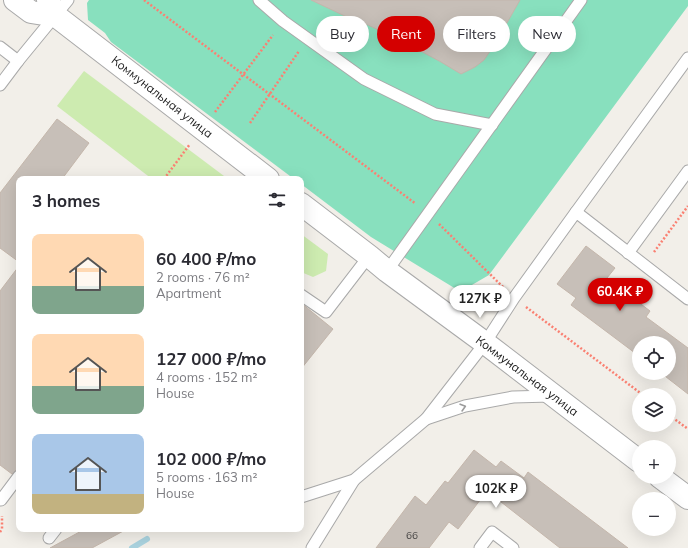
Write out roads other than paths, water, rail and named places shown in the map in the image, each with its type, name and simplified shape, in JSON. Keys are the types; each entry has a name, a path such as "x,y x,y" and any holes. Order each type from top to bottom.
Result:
{"street":[{"name":"Коммунальная улица","path":"15,0 31,12 57,5 202,128 264,176"},
{"name":"Коммунальная улица","path":"304,206 368,256 386,272 485,343 632,455"},
{"path":"669,484 688,498"}],"lane":[{"path":"259,0 307,39 364,78 435,114 492,125"},
{"path":"386,272 581,0"},
{"path":"0,85 57,5"},
{"path":"0,47 18,60"},
{"path":"312,548 354,480 426,419 485,343 514,298 688,58"},
{"path":"628,253 688,171"},
{"path":"576,212 688,299"},
{"path":"304,297 326,312 368,256"},
{"path":"426,419 466,406 513,397 555,396"},
{"path":"0,499 1,500 16,480"},
{"path":"304,496 354,480"},
{"path":"480,548 492,532 513,548"}],"waterway":[{"path":"132,548 147,539"}]}
